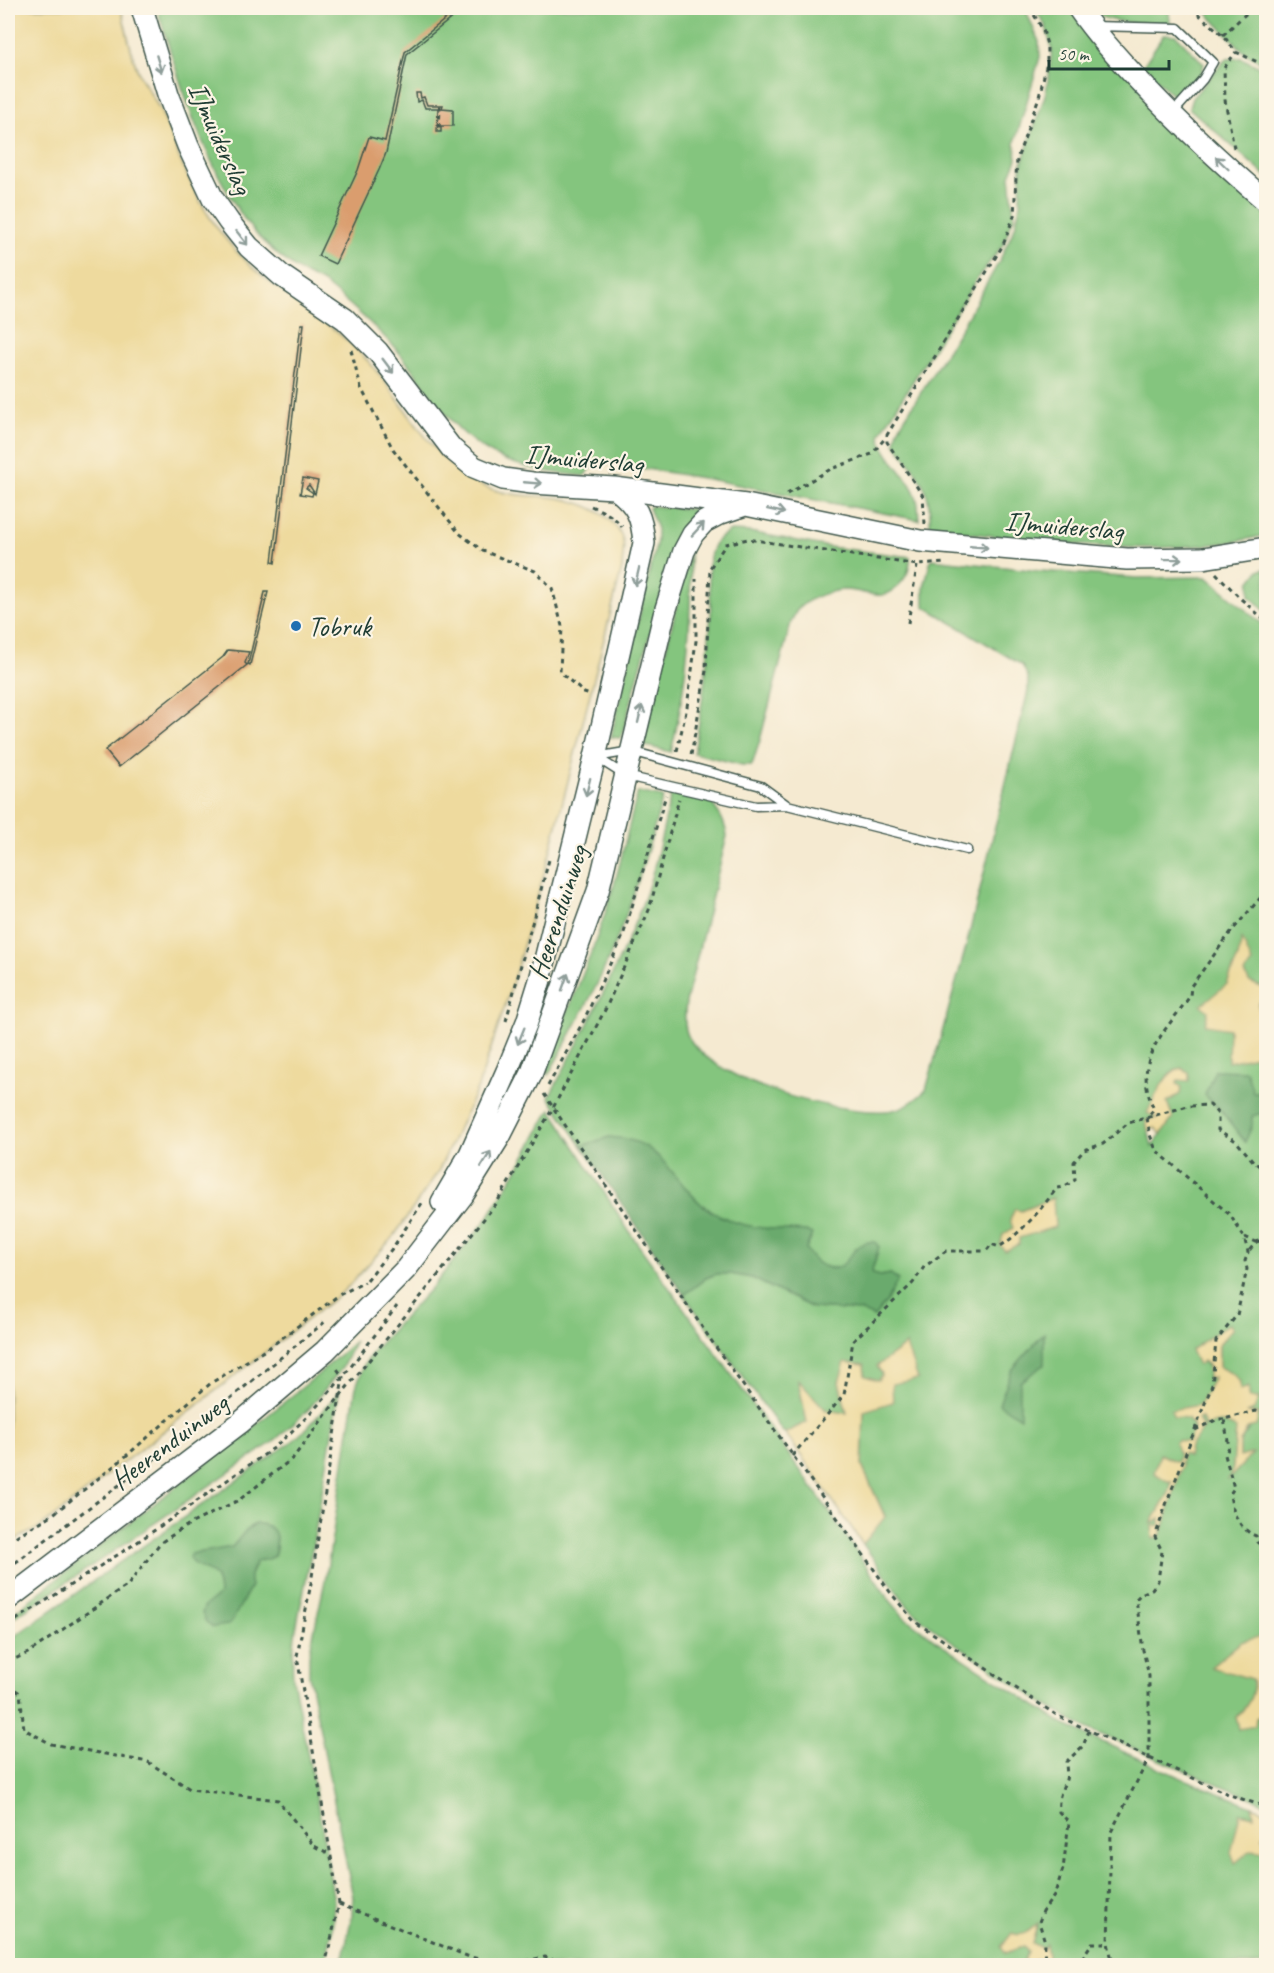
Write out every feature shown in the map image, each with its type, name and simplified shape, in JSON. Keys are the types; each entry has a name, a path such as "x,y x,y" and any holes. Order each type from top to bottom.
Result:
{"street":[{"name":"IJmuiderslag","path":"142,8 168,94 213,199 249,247 282,276 345,319 378,352 452,449 474,467 503,479 614,488 746,505 920,541 1127,559 1203,558 1266,548"},
{"path":"1078,8 1111,51 1172,115 1266,201"},
{"name":"Heerenduinweg","path":"357,1319 431,1221 470,1154 527,1022 540,980 595,757 644,543 639,514 629,498 614,488"},
{"name":"Heerenduinweg","path":"8,1599 240,1423 325,1351 406,1269 463,1195 500,1136 531,1075 598,891 664,615 684,551 693,534 704,522 746,505"}],"lane":[{"path":"1090,26 1178,28 1213,62 1203,79 1172,115"},
{"path":"595,757 632,751 762,786 787,805"},
{"path":"595,757 626,776 756,806 787,805 967,850"}],"path":[{"path":"781,498 831,469 872,454 887,435 1003,245 1014,216 1017,159 1039,96 1047,63 1047,45 1043,30 1032,8"},
{"path":"1191,8 1222,35 1236,52 1266,66"},
{"path":"1222,35 1252,8"},
{"path":"1236,52 1224,68 1225,100 1241,179"},
{"path":"438,107 440,107 439,132"},
{"path":"350,348 361,388 393,450 459,533 483,551 535,571 552,588 562,626 560,672 584,693 592,695 590,705"},
{"path":"887,435 887,442 923,496 925,525"},
{"path":"591,506 607,513 619,523 626,534"},
{"path":"1203,558 1241,599 1266,621"},
{"path":"908,623 917,566"},
{"name":"Heerenduinweg","path":"504,1029 553,845"},
{"path":"1248,1252 1244,1237 1230,1215 1156,1150 1147,1118 1154,1109 1147,1093 1144,1074 1149,1056 1190,996 1191,986 1231,932 1262,896 1266,896"},
{"path":"543,1094 792,1456 890,1592 914,1621 1058,1716 1230,1795 1266,1807"},
{"path":"792,1456 844,1395 854,1341 913,1282 924,1267 946,1251 983,1251 991,1244 999,1247 1015,1238 1042,1209 1057,1188 1074,1180 1074,1162 1083,1150 1103,1144 1128,1123 1188,1106 1210,1105 1218,1114 1218,1130 1236,1141 1254,1162 1266,1171"},
{"path":"8,1662 28,1653 128,1586 160,1543 239,1500 292,1458 496,1204 553,1108"},
{"path":"1244,1237 1256,1242"},
{"path":"1110,1965 1113,1960 1108,1943 1111,1832 1149,1758 1149,1676 1136,1599 1158,1581 1162,1551 1155,1537 1212,1385 1216,1341 1237,1315 1247,1269 1245,1260 1248,1252 1256,1242 1266,1239"},
{"path":"8,1541 52,1515 119,1462 211,1383 270,1347 339,1294 365,1282"},
{"name":"Heerenduinweg","path":"8,1568 169,1448 311,1333"},
{"path":"325,1965 339,1904 297,1656 340,1396"},
{"path":"1194,1430 1218,1419 1266,1410"},
{"path":"1224,1419 1229,1447 1225,1455 1234,1488 1230,1494 1232,1511 1246,1532 1256,1536 1257,1542 1266,1549"},
{"path":"8,1685 20,1693 24,1729 51,1744 147,1762 190,1789 278,1800 314,1846 330,1854"},
{"path":"1044,1965 1045,1942 1039,1922 1043,1911 1054,1896 1063,1869 1070,1822 1059,1812 1058,1802 1061,1788 1066,1781 1066,1762 1083,1746 1089,1731"},
{"path":"339,1904 467,1956 505,1965 544,1957 574,1965"},
{"path":"1077,1965 1092,1943 1108,1943"}],"green space":[{"path":"157,8 1025,8 1039,42 1040,57 1015,142 1017,159 1010,175 1014,216 1003,245 978,277 880,434 885,450 913,488 918,502 919,520 708,479 610,463 593,466 584,476 545,471 507,461 484,449 448,416 397,350 371,324 323,283 298,270 281,257 248,224 228,193 192,116"},
{"path":"1034,8 1070,8 1211,165 1266,215 1266,535 1226,543 1142,548 1055,543 930,528 929,502 922,482 895,443 898,429 960,330 999,262 1015,227 1020,206 1021,166 1046,92 1052,51 1046,26"},
{"path":"1122,8 1173,8 1169,12 1170,23 1118,21 1101,17 1099,12 1111,12"},
{"path":"1202,8 1266,8 1266,65 1245,53"},
{"path":"1164,34 1176,35 1204,64 1201,74 1176,99 1143,66"},
{"path":"1241,58 1266,70 1266,176 1189,108 1192,98 1226,59"},
{"path":"651,506 700,510 679,538 668,568 622,735 620,738 611,737 657,541 657,529 649,508"},
{"path":"731,531 910,557 909,570 904,580 886,594 834,591 816,597 798,609 791,622 752,765 742,765 694,753 710,632 710,557 717,541"},
{"path":"690,553 687,653 681,703 671,752 642,745"},
{"path":"931,559 1040,571 1137,578 1207,577 1266,627 1266,989 1249,982 1238,957 1227,984 1229,1029 1266,1061 1266,1240 1261,1244 1266,1243 1266,1623 1265,1620 1262,1636 1212,1667 1252,1679 1253,1690 1250,1700 1236,1717 1239,1729 1262,1715 1266,1719 1266,1804 1082,1726 1043,1703 937,1631 909,1608 863,1544 885,1516 862,1466 864,1411 892,1384 906,1345 877,1366 882,1374 878,1381 865,1377 839,1382 847,1414 826,1410 798,1382 807,1422 785,1433 684,1295 706,1278 716,1274 731,1274 752,1278 813,1308 861,1311 874,1317 892,1287 891,1274 880,1276 874,1274 872,1270 878,1254 839,1267 821,1265 806,1249 811,1239 739,1224 701,1204 645,1146 609,1137 582,1146 549,1097 609,981 640,910 654,867 671,794 710,801 721,817 727,836 686,1002 685,1025 689,1038 703,1054 724,1069 779,1093 809,1101 864,1111 886,1111 908,1104 926,1090 967,943 1028,691 1028,677 1022,665 924,606 924,587","holes":["1181,1068 1177,1084 1167,1102 1173,1118 1152,1147 1146,1120 1158,1118 1163,1082","1053,1198 1018,1238 1003,1235 1013,1228 1020,1211","1229,1324 1233,1328 1219,1344 1219,1367 1233,1374 1240,1382 1239,1390 1249,1398 1259,1399 1243,1413 1259,1414 1240,1442 1240,1457 1252,1454 1230,1478 1236,1429 1218,1420 1197,1419 1203,1429 1190,1446 1188,1457 1183,1453 1161,1536 1160,1517 1152,1523 1169,1493 1172,1480 1160,1455 1177,1462 1194,1428 1188,1418 1199,1405 1215,1376 1203,1361 1198,1365 1191,1350"]},
{"path":"1266,569 1266,612 1250,596 1250,582 1259,570"},
{"path":"638,792 663,797 643,866 619,934 600,978 548,1075 544,1064 599,931 614,885"},
{"path":"1215,1070 1246,1071 1253,1092 1266,1091 1266,1112 1252,1116 1252,1126 1245,1142 1222,1112 1205,1095"},
{"path":"551,1109 632,1236 815,1491 888,1598 904,1617 1063,1724 1181,1778 1252,1806 1255,1816 1240,1813 1251,1850 1266,1852 1266,1965 1047,1965 1049,1960 1045,1945 1043,1949 1032,1943 1038,1924 1026,1934 1018,1935 1006,1953 1024,1946 1028,1950 1022,1965 341,1966 352,1916 353,1897 309,1675 309,1655 326,1576 356,1387 364,1365 374,1350 434,1285 487,1219"},
{"path":"609,1137 645,1146 660,1158 700,1203 724,1218 750,1226 806,1231 812,1234 806,1249 813,1259 823,1266 832,1269 839,1267 859,1246 866,1242 875,1242 879,1247 872,1270 873,1274 880,1276 891,1274 898,1280 886,1302 874,1317 861,1311 813,1308 752,1278 731,1274 716,1274 706,1278 684,1295 582,1146"},
{"path":"1044,1333 1044,1365 1020,1382 1020,1418 999,1404 1012,1370"},
{"path":"355,1341 342,1368 309,1409 273,1442 8,1621 8,1617 262,1420"},
{"path":"339,1392 293,1650 293,1679 334,1902 332,1931 325,1965 8,1965 8,1641 294,1440","holes":["255,1524 277,1545 274,1556 257,1561 248,1579 251,1586 243,1600 205,1606 219,1595 217,1580 211,1571 191,1554 232,1548 247,1529"]},
{"path":"255,1524 268,1526 275,1533 274,1556 257,1561 255,1564 250,1576 251,1586 232,1621 228,1625 213,1627 206,1622 202,1613 205,1606 219,1595 216,1578 194,1564 189,1557 191,1554 232,1547 247,1529"}],"sand":[{"path":"8,8 121,8 139,75 161,112 181,163 201,204 233,247 266,279 355,347 382,378 422,433 453,466 471,479 499,492 558,498 597,511 614,524 624,547 622,568 548,860 511,988 478,1087 438,1172 394,1236 345,1290 39,1528 8,1543"},
{"path":"1242,939 1252,963 1245,973 1249,982 1266,989 1258,1005 1266,1025 1266,1061 1260,1055 1228,1062 1229,1029 1205,1025 1208,1011 1201,1005 1227,984 1238,957"},
{"path":"1181,1068 1189,1072 1189,1081 1178,1080 1177,1084 1182,1087 1180,1094 1167,1102 1173,1118 1161,1134 1155,1128 1148,1131 1146,1120 1157,1118 1147,1113 1157,1093 1164,1081"},
{"path":"1053,1198 1055,1227 1019,1238 1019,1244 1005,1251 1000,1245 1003,1235 1013,1228 1010,1220 1015,1209 1021,1211"},
{"path":"1229,1324 1233,1328 1219,1344 1219,1367 1233,1374 1240,1382 1240,1390 1249,1387 1249,1398 1259,1398 1254,1410 1246,1413 1259,1414 1256,1426 1248,1428 1240,1442 1240,1457 1253,1453 1228,1480 1233,1468 1236,1429 1221,1423 1205,1427 1202,1418 1198,1419 1203,1429 1190,1446 1188,1457 1183,1453 1180,1463 1182,1465 1161,1536 1153,1539 1152,1526 1160,1525 1160,1518 1151,1524 1169,1493 1172,1481 1167,1481 1154,1473 1160,1454 1177,1462 1179,1454 1175,1443 1178,1440 1188,1442 1194,1428 1188,1418 1174,1417 1171,1410 1199,1405 1214,1377 1208,1378 1208,1365 1203,1361 1198,1365 1191,1350"},
{"path":"906,1345 918,1379 892,1384 893,1402 864,1411 862,1466 885,1517 863,1544 785,1433 807,1422 798,1380 826,1410 847,1413 839,1382 845,1362 864,1365 865,1376 878,1380 882,1374 877,1366"},
{"path":"1265,1619 1266,1659 1260,1665 1266,1673 1266,1719 1262,1715 1256,1718 1255,1726 1239,1729 1236,1717 1250,1700 1253,1690 1252,1679 1211,1667 1241,1642 1262,1636"},
{"path":"1252,1806 1266,1812 1266,1830 1262,1837 1266,1845 1266,1852 1251,1850 1235,1863 1231,1853 1240,1813 1254,1816"},
{"path":"1038,1923 1032,1943 1043,1949 1046,1944 1049,1961 1047,1965 1038,1965 1036,1960 1028,1965 1022,1965 1028,1951 1024,1946 1006,1953 1001,1947 1012,1933 1023,1934"}],"building":[{"path":"459,8 464,8 407,54 386,153 379,170 335,264 318,256 358,170 369,137 385,141 405,52"},
{"path":"416,93 420,93 421,98 424,97 427,105 443,105 442,108 453,109 453,126 441,126 441,132 437,132 438,108 425,108 422,100 417,102"},
{"path":"301,324 304,324 275,563 272,562"},
{"path":"303,478 318,481 315,494 309,485 306,488 313,493 312,496 300,494"},
{"path":"265,592 268,592 250,665 248,664"},
{"path":"228,650 249,652 245,663 247,665 119,767 105,750 223,657"}],"place":[{"name":"Tobruk","path":"296,626"}]}
